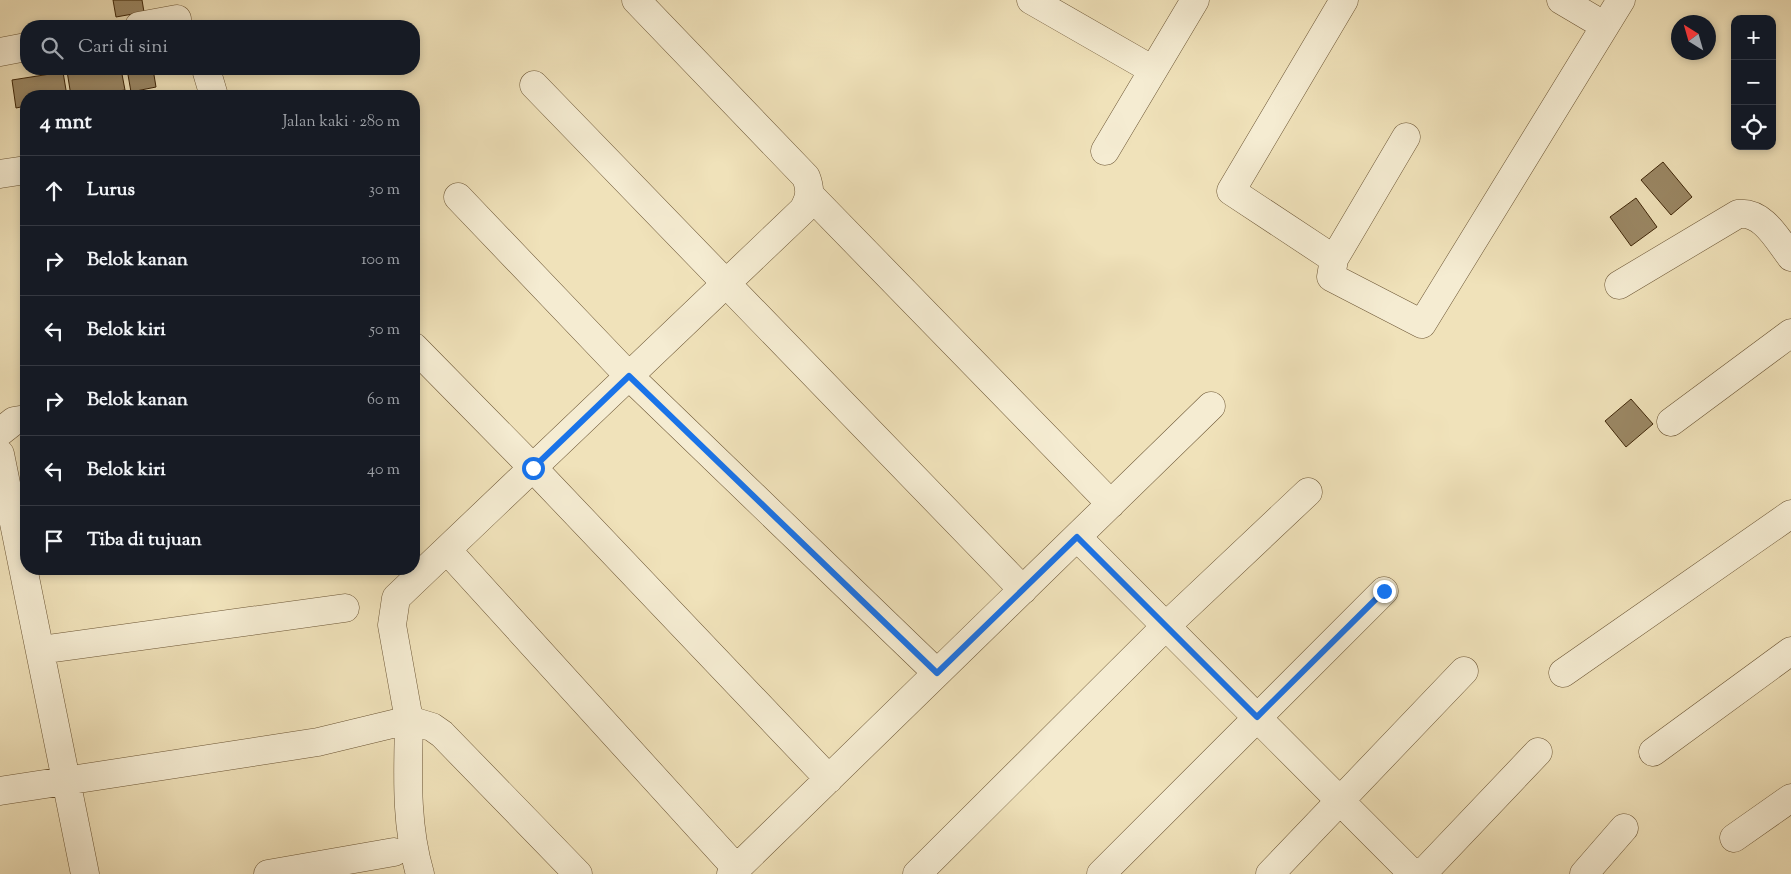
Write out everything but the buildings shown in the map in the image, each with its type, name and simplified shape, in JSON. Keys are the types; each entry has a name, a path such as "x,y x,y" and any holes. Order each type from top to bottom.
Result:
{"street":[{"path":"420,874 409,824 406,772 409,720 392,625 396,598 803,210 810,194 809,186 802,172 636,0"},
{"path":"1031,0 1153,70"},
{"path":"1104,151 1195,0"},
{"path":"1334,259 1231,191 1344,0"},
{"path":"1561,0 1605,26"},
{"path":"1406,137 1334,259 1330,274 1333,279 1420,324 1425,321 1621,0"},
{"path":"165,20 186,15"},
{"path":"0,52 20,48"},
{"path":"208,75 212,90"},
{"path":"534,85 1023,590"},
{"path":"0,174 20,171"},
{"path":"810,194 1111,504"},
{"path":"458,196 629,376 937,673"},
{"path":"1619,285 1738,214 1746,213 1762,220 1791,257"},
{"path":"1671,422 1791,333"},
{"path":"420,353 533,468 829,779"},
{"path":"447,550 734,872 1211,406"},
{"path":"0,432 14,421 20,420"},
{"path":"0,454 20,531"},
{"path":"917,874 1166,626 1308,492"},
{"path":"1563,673 1791,514"},
{"path":"1077,537 1413,874"},
{"path":"28,575 40,650 85,874"},
{"path":"1101,874 1384,591"},
{"path":"40,650 345,608"},
{"path":"1653,752 1791,651"},
{"path":"1270,874 1464,671"},
{"path":"0,791 318,742 409,720 432,727 442,734 578,874"},
{"path":"1422,874 1538,752"},
{"path":"1734,838 1791,798"},
{"path":"1584,874 1624,828"},
{"path":"268,874 394,852"}],"route":[{"path":"533,468 629,376 937,673 1077,537 1257,717 1384,591"}]}
